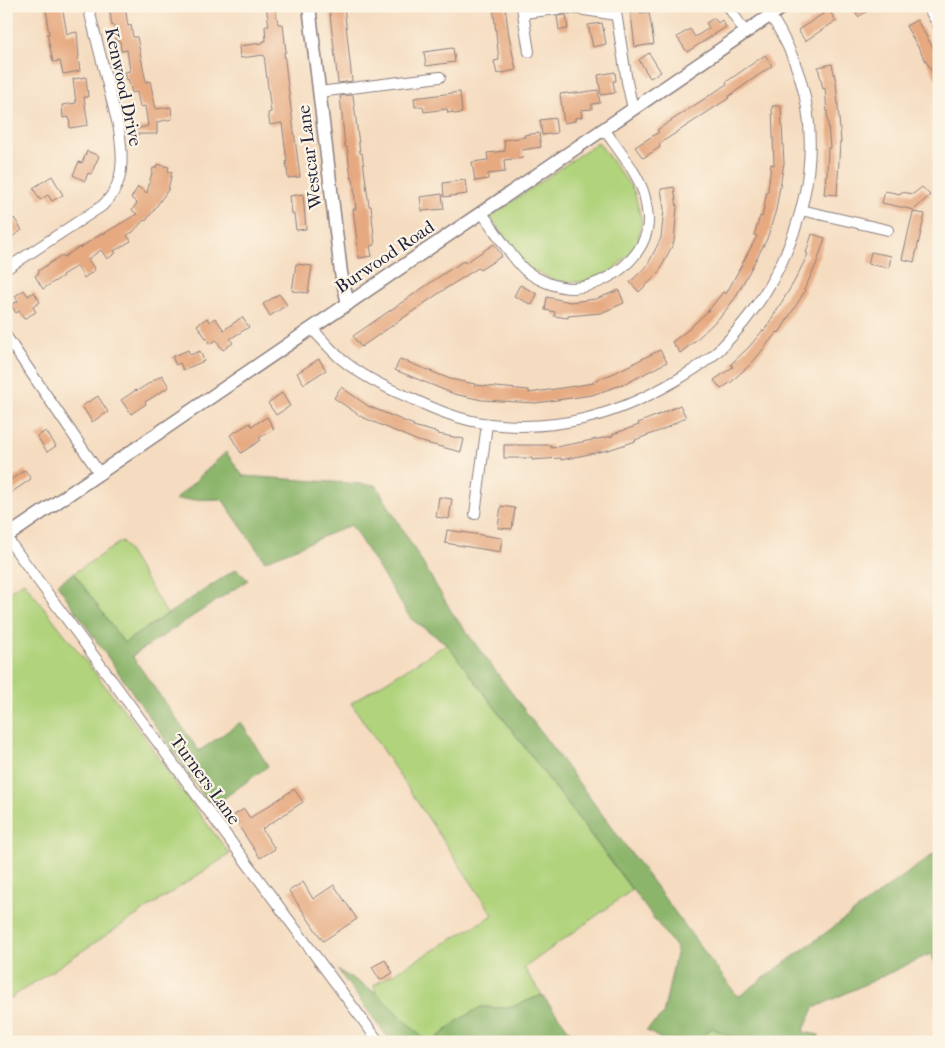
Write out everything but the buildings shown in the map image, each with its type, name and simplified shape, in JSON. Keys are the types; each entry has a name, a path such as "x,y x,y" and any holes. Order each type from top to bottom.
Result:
{"street":[{"name":"Kenwood Drive","path":"6,269 102,206 113,193 118,180 122,164 122,146 88,6"},
{"name":"Westcar Lane","path":"309,6 341,273 348,304"},
{"path":"728,6 745,32"},
{"name":"Burwood Road","path":"6,537 784,6"},
{"path":"927,6 939,26"},
{"path":"529,52 522,10 573,8 616,10 633,109"},
{"path":"311,328 341,358 375,382 437,411 487,424 508,426 562,424 610,412 652,395 701,364 718,351 753,311 766,292 792,240 801,210 809,166 809,117 805,94 797,68 781,31 771,16"},
{"path":"319,92 440,77"},
{"path":"482,213 518,262 526,270 546,282 571,288 587,285 616,273 636,254 645,237 648,218 644,195 637,178 604,129"},
{"path":"801,210 888,230"},
{"path":"6,336 100,474"},
{"path":"475,514 487,424"},
{"name":"Turners Lane","path":"6,537 379,1042"}],"green space":[{"path":"598,142 634,191 642,222 637,247 610,273 583,282 555,281 526,267 490,217"},
{"path":"226,452 243,476 376,485 453,614 738,997 939,850 939,969 930,954 814,1008 803,1032 819,1035 817,1042 735,1042 731,1037 712,1028 695,1042 666,1042 646,1030 663,1015 677,949 447,644 411,619 351,525 265,561 222,499 175,500"},
{"path":"122,541 167,614 124,643 74,573"},
{"path":"236,569 248,580 132,656 199,751 241,722 268,766 212,807 57,584 74,573 124,643"},
{"path":"24,582 144,736 171,777 230,854 6,1001 6,593"},
{"path":"447,644 632,890 524,968 542,995 509,1008 481,1007 459,1020 432,1042 427,1042 376,993 374,985 493,915 351,703"},
{"path":"338,970 376,993 427,1042 391,1042"},
{"path":"542,995 578,1042 432,1042 459,1020 481,1007 509,1008"},
{"path":"712,1028 731,1037 735,1042 695,1042"}]}
